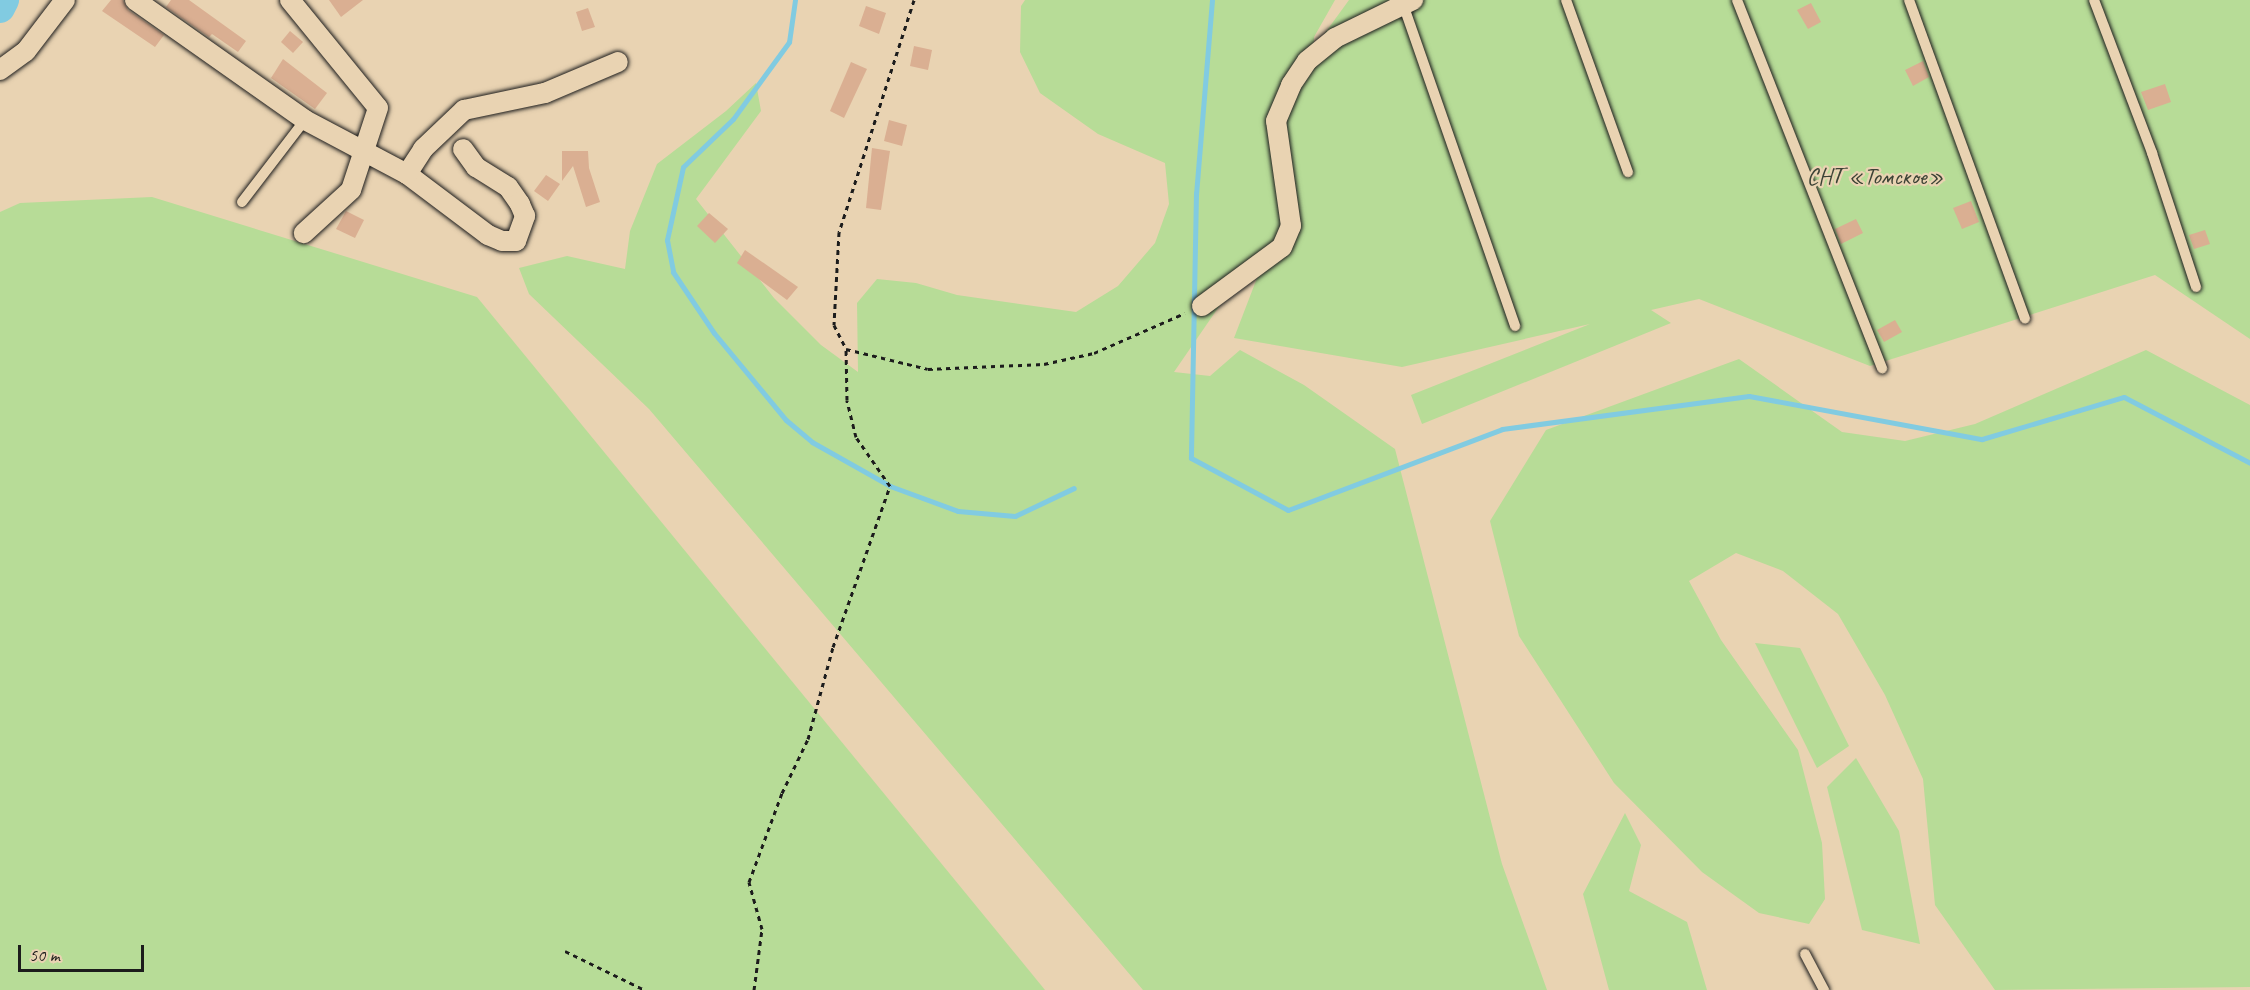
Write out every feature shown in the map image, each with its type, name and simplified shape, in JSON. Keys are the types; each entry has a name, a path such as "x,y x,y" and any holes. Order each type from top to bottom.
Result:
{"street":[{"path":"0,70 32,45 65,0"},
{"path":"135,0 305,120 407,174 488,235 502,242 516,241 525,216 520,204 508,187 476,167 463,149"},
{"path":"290,0 378,108 366,152 351,190 304,233"},
{"path":"1202,306 1282,247 1291,226 1276,121 1291,85 1307,61 1335,38 1408,2"},
{"path":"407,174 423,149 464,110 545,93 618,62"}],"lane":[{"path":"1566,0 1628,172"},
{"path":"1737,0 1882,368"},
{"path":"1909,0 2025,319"},
{"path":"2094,0 2152,153 2196,287"},
{"path":"1408,2 1515,326"},
{"path":"242,202 305,120"},
{"path":"1805,954 1824,990"}],"path":[{"path":"754,990 762,930 749,882 782,793 808,739 833,647 890,486 856,437 847,400 846,349 834,326 839,232 914,0"},
{"path":"846,349 928,369 1044,364 1094,353 1202,306"},
{"path":"565,951 605,967 645,990"},
{"path":"632,990 640,988"}],"green space":[{"name":"СНТ «Томское»","path":"1025,0 1335,0 1314,37 1314,48 1349,0 2250,0 2250,339 2155,275 1870,366 1699,299 1651,310 1671,323 1422,424 1411,395 1590,324 1402,367 1234,338 1267,252 1240,276 1174,372 1210,376 1240,350 1304,385 1395,449 1502,864 1547,990 1143,990 649,409 529,294 519,268 567,256 625,269 630,231 657,164 726,111 756,83 761,111 696,199 774,298 821,345 858,372 857,303 877,279 916,283 957,295 1076,312 1118,286 1155,243 1169,204 1165,163 1098,134 1040,93 1020,52 1021,6"},
{"path":"152,197 477,297 1045,990 0,990 0,212 20,203"},
{"path":"2146,350 2250,405 2250,987 1995,990 1935,905 1923,779 1885,695 1838,614 1783,571 1736,553 1689,581 1721,640 1798,750 1822,843 1825,899 1809,924 1759,913 1702,872 1614,783 1519,636 1490,521 1546,430 1739,359 1842,432 1905,441 1975,424"},
{"path":"1755,643 1800,648 1849,746 1817,768"},
{"path":"1856,758 1899,831 1920,944 1862,930 1827,787"},
{"path":"1625,813 1641,845 1629,891 1687,922 1707,990 1609,990 1583,894"}],"building":[{"path":"111,0 123,0 128,10 164,35 155,47 102,11"},
{"path":"171,0 189,0 246,41 238,52 212,34 209,37 166,7"},
{"path":"329,0 363,0 341,17"},
{"path":"1811,3 1821,22 1808,29 1797,10"},
{"path":"866,6 886,13 879,34 859,26"},
{"path":"588,8 595,27 582,31 576,12"},
{"path":"290,31 303,42 293,53 281,42"},
{"path":"914,46 932,50 928,70 910,66"},
{"path":"283,59 327,93 315,109 271,78"},
{"path":"1923,61 1929,77 1913,86 1905,70"},
{"path":"851,62 867,69 844,118 830,111"},
{"path":"2165,84 2171,102 2148,110 2141,92"},
{"path":"889,120 907,125 902,146 884,141"},
{"path":"872,148 890,151 881,210 866,208"},
{"path":"562,151 588,151 589,168 600,202 586,207 573,166 562,181"},
{"path":"546,175 560,184 548,201 534,191"},
{"path":"1971,201 1979,222 1962,229 1953,208"},
{"path":"346,211 364,220 355,238 336,229"},
{"path":"709,213 728,229 715,243 697,226"},
{"path":"1856,219 1863,233 1841,244 1835,229"},
{"path":"2205,230 2210,244 2194,249 2189,235"},
{"path":"745,250 798,287 787,300 737,263"},
{"path":"1895,320 1902,332 1884,342 1877,330"}],"waterway":[{"path":"0,8 4,0"},
{"path":"795,0 789,42 733,119 683,167 667,240 673,272 714,333 786,420 812,442 890,486 958,511 1015,516 1074,488"},
{"path":"1212,0 1196,193 1191,458 1288,510 1502,429 1749,396 1982,439 2124,397 2250,463"}]}
